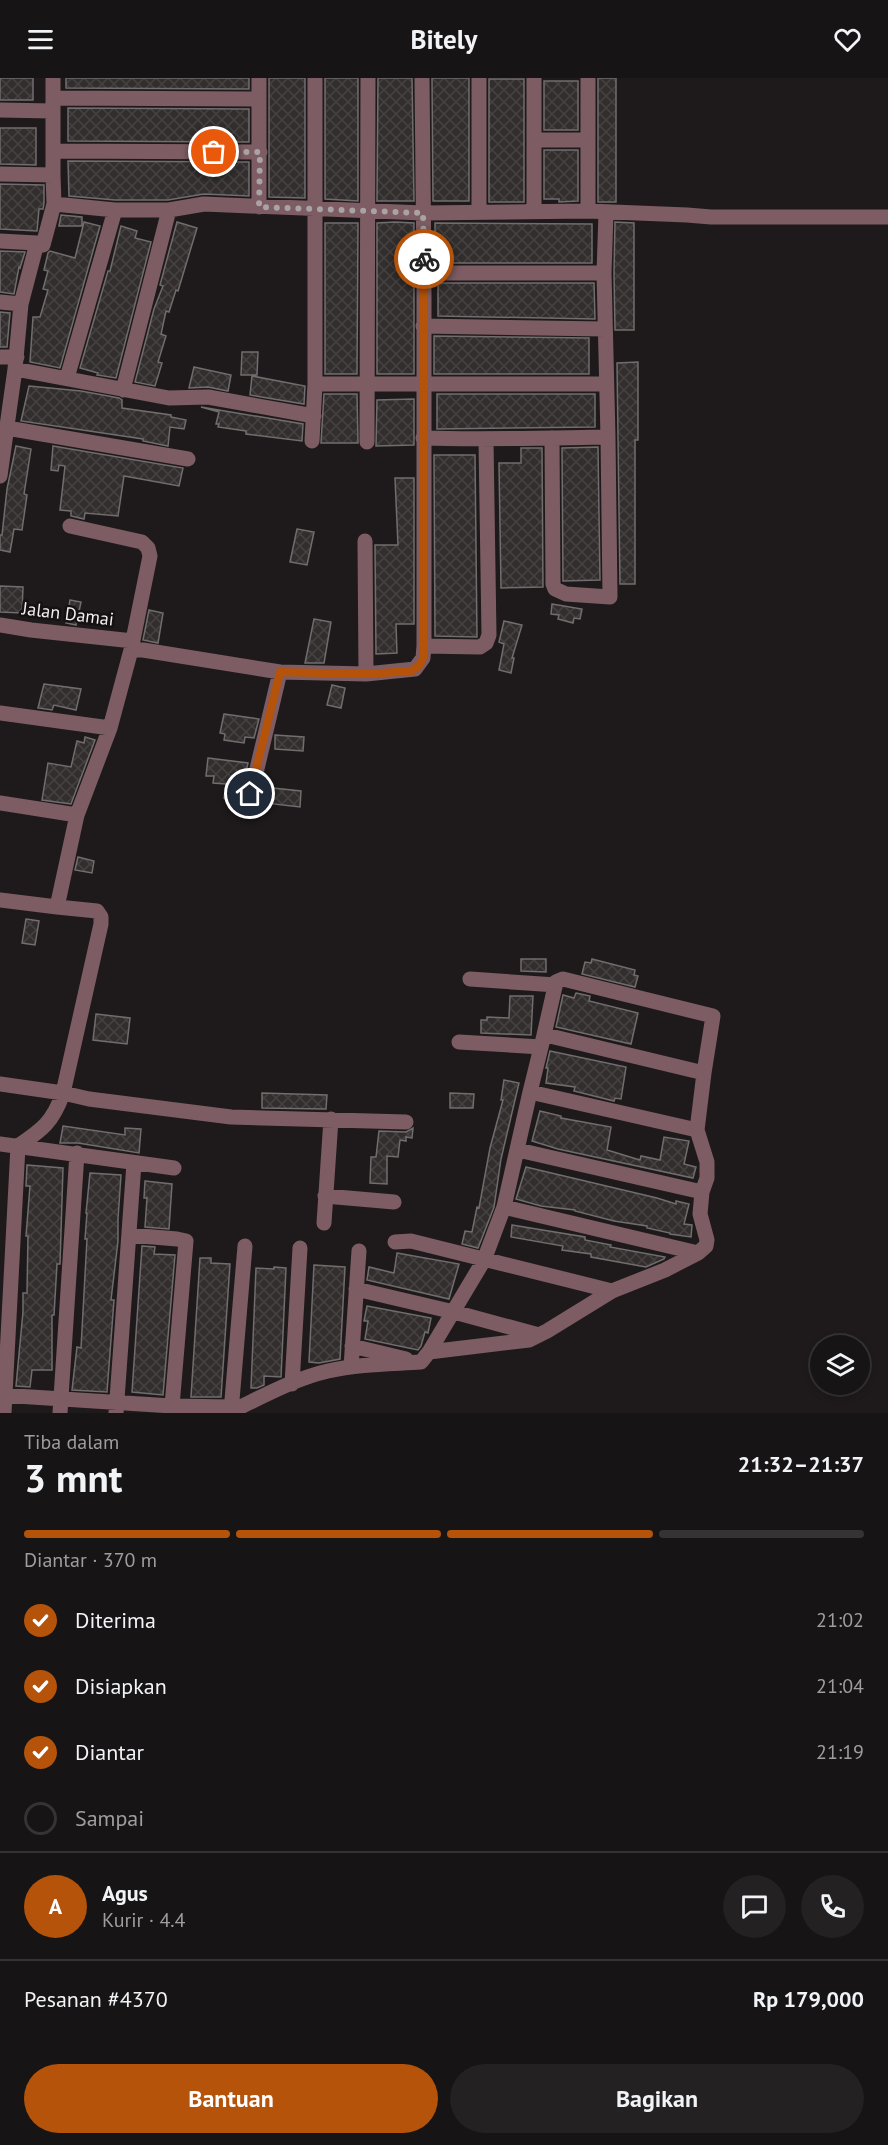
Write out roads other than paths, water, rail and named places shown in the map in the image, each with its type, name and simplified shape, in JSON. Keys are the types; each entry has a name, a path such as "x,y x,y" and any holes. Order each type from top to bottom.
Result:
{"street":[{"path":"43,245 54,204 53,78"},
{"path":"259,78 259,207"},
{"path":"312,441 315,384 315,78"},
{"path":"367,442 369,384 368,78"},
{"path":"422,78 424,645 480,646 486,643 489,635 486,440"},
{"path":"479,78 479,211"},
{"path":"534,78 534,212"},
{"path":"588,78 588,211"},
{"path":"0,110 53,104 259,99"},
{"path":"535,140 588,140"},
{"path":"53,151 260,152"},
{"path":"0,174 53,175"},
{"path":"54,204 114,210 169,210 204,204 368,212 588,211 705,216 888,217"},
{"path":"67,378 114,210"},
{"path":"123,390 169,210"},
{"path":"552,438 553,584 555,589 566,594 610,597 604,273 606,213"},
{"path":"0,241 37,243 21,304 16,363 0,476"},
{"path":"424,273 604,273"},
{"path":"0,302 21,304"},
{"path":"423,326 605,329"},
{"path":"0,357 67,378 123,390 169,398 208,397 314,416"},
{"path":"315,384 423,382 606,384"},
{"path":"7,428 188,459"},
{"path":"423,438 486,440 608,437"},
{"path":"57,907 77,815 110,728 132,646 150,556 148,548 142,542 70,526"},
{"path":"365,541 366,674"},
{"name":"Jalan Damai","path":"0,625 280,672 366,674 415,669 423,658 424,645"},
{"path":"250,794 280,672"},
{"path":"0,713 110,728"},
{"path":"0,803 77,815"},
{"path":"0,900 97,911 101,917 63,1093 57,1111 49,1123 18,1146 3,1395 4,1413"},
{"path":"470,979 556,985"},
{"path":"3,1395 60,1406 117,1408 172,1406 230,1411 327,1371 425,1357 468,1346 516,1343 538,1335 612,1291 665,1270 698,1253 706,1246 707,1240 700,1214 702,1191 706,1178 706,1162 697,1130 713,1016 559,980 542,1041 504,1207 484,1260 425,1357"},
{"path":"459,1042 542,1041 705,1073"},
{"path":"0,1084 89,1099 231,1117 406,1122"},
{"path":"530,1092 697,1130"},
{"path":"324,1223 332,1119"},
{"path":"0,1144 174,1168"},
{"path":"518,1150 702,1191"},
{"path":"60,1406 77,1153"},
{"path":"117,1408 134,1163"},
{"path":"325,1196 394,1202"},
{"path":"504,1207 698,1253"},
{"path":"129,1235 186,1241 172,1406"},
{"path":"394,1242 411,1241 612,1291"},
{"path":"230,1411 245,1246"},
{"path":"291,1384 300,1248"},
{"path":"351,1367 359,1251"},
{"path":"356,1288 538,1335"},
{"path":"352,1346 425,1357"}]}
